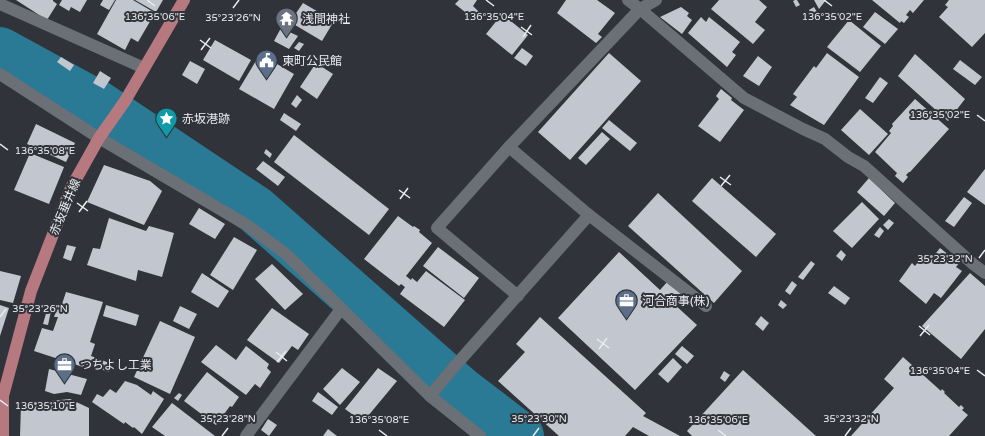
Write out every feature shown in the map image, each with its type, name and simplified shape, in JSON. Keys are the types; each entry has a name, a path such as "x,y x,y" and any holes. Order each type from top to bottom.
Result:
{"main road":[{"name":"赤坂垂井線","path":"3,436 1,396 31,291 71,188 99,138 125,101 184,0"}],"street":[{"path":"628,0 744,98 825,139 848,157 864,166 973,264 985,273"},
{"path":"518,296 437,228 509,147 640,10 656,0"},
{"path":"0,4 144,68"},
{"path":"0,74 99,138 247,225 286,254 430,396 480,436"},
{"path":"509,147 589,215 706,306"},
{"path":"430,396 589,215"},
{"path":"246,436 341,309"}],"building":[{"path":"16,0 53,0 57,4 47,20"},
{"path":"62,0 87,0 80,12 71,7 69,11 59,5"},
{"path":"103,0 115,0 109,10 100,5"},
{"path":"116,0 133,0 155,13 138,42 131,38 125,50 97,34"},
{"path":"135,0 163,0 156,12"},
{"path":"459,0 477,0 473,6 480,13 475,20 455,4"},
{"path":"566,0 597,0 615,13 598,34 602,37 596,43 557,13"},
{"path":"719,0 759,0 767,7 755,22 765,30 753,44 711,9"},
{"path":"797,0 800,5 796,7 793,1"},
{"path":"814,0 826,0 819,9"},
{"path":"872,0 924,0 913,13 910,10 906,15 909,17 904,23 901,21 900,23"},
{"path":"949,0 985,0 985,33 972,47 939,17 948,7 945,5"},
{"path":"303,3 334,21 322,41 290,22"},
{"path":"681,7 689,13 687,16 692,20 682,34 660,17"},
{"path":"814,7 817,12 813,17 809,10"},
{"path":"875,12 898,29 885,44 863,27"},
{"path":"502,14 528,35 512,55 486,34"},
{"path":"701,17 706,22 709,17 740,42 732,52 736,55 727,67 688,33"},
{"path":"849,20 881,46 860,72 827,47"},
{"name":"浅間神社","path":"281,28 298,36 289,49 274,41"},
{"path":"215,40 251,60 239,81 203,60"},
{"path":"299,42 304,44 299,51 294,48"},
{"path":"522,48 533,56 526,66 514,58"},
{"path":"609,53 641,81 570,160 538,132"},
{"path":"827,53 859,77 824,125 790,105 797,97 793,94 814,66 816,68"},
{"name":"東町公民館","path":"260,54 294,74 274,109 239,89"},
{"path":"915,54 965,99 948,121 898,76"},
{"path":"758,56 772,67 759,86 743,76"},
{"path":"61,57 74,65 70,71 57,62"},
{"path":"960,60 982,77 975,85 953,69"},
{"path":"190,61 205,69 197,84 182,75"},
{"path":"316,63 333,74 317,99 300,87"},
{"path":"100,71 111,78 104,89 93,83"},
{"path":"880,77 888,83 873,103 865,98"},
{"path":"721,89 732,98 731,100 744,110 720,142 698,126 719,99 716,96"},
{"path":"297,95 302,100 296,108 291,104"},
{"path":"915,99 949,129 906,175 908,177 903,183 895,176 897,173 875,152 891,133 889,131 893,126 892,124"},
{"path":"860,109 888,134 869,155 841,130"},
{"path":"284,113 301,124 296,131 280,120"},
{"path":"609,120 637,143 630,151 602,128"},
{"path":"36,124 75,143 66,162 27,144"},
{"path":"602,132 610,139 586,165 578,158"},
{"path":"294,135 389,209 369,235 274,162"},
{"path":"266,149 272,154 270,158 264,153"},
{"path":"30,153 64,167 49,204 14,190"},
{"path":"263,161 285,177 278,186 256,169"},
{"path":"104,165 150,181 162,191 144,225 87,202"},
{"path":"985,169 985,205 967,192"},
{"path":"712,178 776,234 756,257 692,201"},
{"path":"869,178 895,203 884,216 857,192"},
{"path":"658,193 742,271 714,303 628,226"},
{"path":"964,197 972,203 954,227 945,221"},
{"path":"862,202 879,219 852,248 833,231"},
{"path":"199,208 225,224 215,239 189,224"},
{"path":"398,216 413,227 414,226 420,230 419,232 432,243 406,276 417,282 426,271 465,300 444,327 400,294 405,287 401,284 399,286 364,259"},
{"path":"109,218 146,231 149,226 174,233 162,277 138,270 136,281 87,265 93,248 100,249"},
{"path":"889,219 894,223 888,230 883,225"},
{"path":"880,227 884,231 879,238 874,235"},
{"path":"234,237 257,250 233,290 210,275"},
{"path":"67,245 76,247 71,261 63,258"},
{"path":"438,247 479,278 464,298 423,266"},
{"path":"940,248 959,263 956,267 962,271 941,298 934,293 926,304 899,281 912,263 915,266 920,259 923,262 929,254 933,257"},
{"path":"841,250 846,255 842,261 836,256"},
{"name":"河合商事(株)","path":"619,252 660,290 668,281 682,295 674,304 697,325 635,390 558,318"},
{"path":"811,261 815,264 803,280 798,277"},
{"path":"272,264 303,294 285,310 255,279"},
{"path":"0,271 21,276 13,303 0,300"},
{"path":"202,273 229,291 218,308 191,292"},
{"path":"970,273 985,286 985,329 961,359 922,326"},
{"path":"792,281 797,285 790,295 785,291"},
{"path":"834,286 850,298 845,305 828,293"},
{"path":"66,292 103,302 90,342 95,344 91,356 112,364 109,372 85,364 83,367 34,351 42,328 53,331 58,317 54,317 58,306 61,307"},
{"path":"781,300 787,305 783,309 778,305"},
{"path":"0,305 9,308 0,336"},
{"path":"106,305 139,315 136,326 103,316"},
{"path":"180,306 197,314 189,329 173,321"},
{"path":"272,308 309,334 298,350 292,346 279,363 247,340"},
{"path":"47,310 51,311 48,325 43,324"},
{"path":"761,316 769,323 763,331 755,324"},
{"path":"540,317 646,413 643,416 680,436 649,436 633,427 625,436 559,436 498,381 525,352 516,344"},
{"path":"160,321 195,337 170,394 134,377"},
{"path":"216,345 236,360 246,346 269,364 267,368 271,372 260,388 255,384 246,395 201,362"},
{"path":"682,346 694,356 687,364 675,354"},
{"path":"903,357 941,391 942,389 945,392 944,393 959,407 961,405 964,408 962,410 968,415 949,436 851,436 894,388 884,379"},
{"path":"673,358 682,367 668,383 658,374"},
{"path":"342,368 360,382 340,405 323,389"},
{"path":"378,368 397,381 363,422 345,409"},
{"name":"つちよし工業","path":"49,369 87,379 81,395 67,392 54,394 45,391"},
{"path":"743,370 816,436 692,436 687,431"},
{"path":"724,371 730,375 725,382 720,378"},
{"path":"207,372 239,397 232,407 230,406 216,425 184,401"},
{"path":"125,381 137,385 151,395 153,391 164,399 142,434 134,427 133,428 125,422 124,424 92,402 97,394 103,397 110,389 116,393"},
{"path":"318,392 338,407 332,415 312,401"},
{"path":"179,393 182,395 178,401 174,398"},
{"path":"70,399 89,408 89,436 20,436 21,404"},
{"path":"172,403 215,436 165,436 152,427"},
{"path":"268,419 277,425 269,436 261,430"},
{"path":"328,429 337,436 323,436"}],"waterway":[{"path":"0,51 97,104 256,210 460,390 520,436"}],"place":[{"name":"浅間神社","path":"286,38"},
{"name":"東町公民館","path":"267,80"},
{"name":"赤坂港跡","path":"166,138"},
{"name":"河合商事(株)","path":"627,320"},
{"name":"つちよし工業","path":"65,384"}]}
